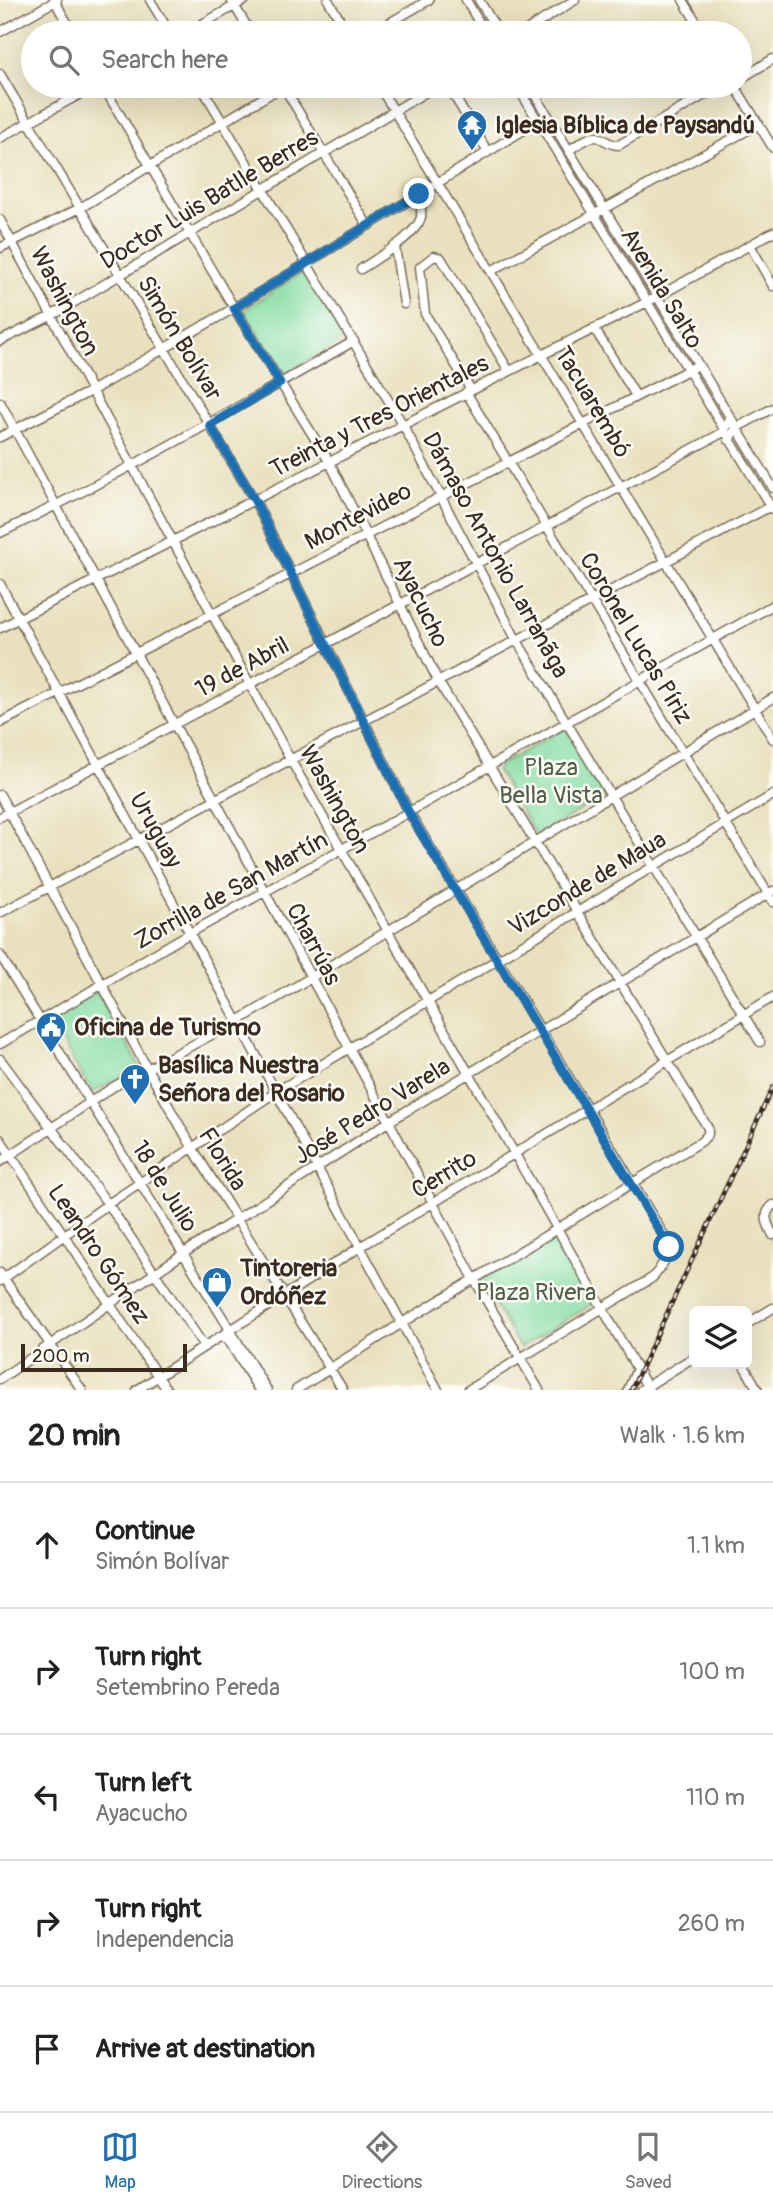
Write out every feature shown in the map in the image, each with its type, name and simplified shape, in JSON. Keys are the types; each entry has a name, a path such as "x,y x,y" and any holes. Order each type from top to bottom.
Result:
{"street":[{"path":"0,32 55,0 66,21"},
{"path":"150,0 163,21"},
{"path":"204,21 232,3 245,0"},
{"path":"328,0 341,21"},
{"path":"393,21 429,0"},
{"path":"466,0 478,21"},
{"path":"479,0 492,21"},
{"path":"541,21 575,0"},
{"path":"683,0 696,21"},
{"path":"232,3 243,21"},
{"path":"752,72 773,59"},
{"name":"Simón Bolívar","path":"0,74 255,501 409,813 669,1247 660,1269 652,1278 602,1308"},
{"path":"0,138 74,98"},
{"name":"Ayacucho","path":"110,98 234,308 330,463 438,681 708,1128 702,1141 633,1184"},
{"name":"Dámaso Antonio Larranãga","path":"208,98 403,425 516,639 760,1042"},
{"path":"0,248 80,208 262,98"},
{"path":"290,98 368,226"},
{"name":"Tacuarembó","path":"386,98 773,739"},
{"name":"Doctor Luis Batlle Berres","path":"0,341 51,316 415,98"},
{"path":"455,98 488,152"},
{"name":"Avenida Salto","path":"525,98 772,507"},
{"name":"Avenida Salto","path":"537,98 773,488"},
{"path":"558,153 592,137 619,145 699,98"},
{"path":"743,98 773,148"},
{"path":"0,437 91,391 234,308 548,115"},
{"path":"491,271 595,214 773,123"},
{"path":"361,269 395,247 420,222 419,194"},
{"name":"Washington","path":"0,220 290,759 646,1389"},
{"name":"Treinta y Tres Orientales","path":"0,628 657,297 773,232"},
{"path":"750,245 773,286"},
{"path":"395,247 404,304"},
{"name":"Coronel Lucas Píriz","path":"509,370 440,258 434,256 420,267 423,309 507,461 725,823 770,892 773,902"},
{"path":"594,328 636,396"},
{"path":"0,533 210,425 354,341"},
{"name":"Montevideo","path":"0,723 698,365"},
{"name":"Charrúas","path":"0,402 388,1122 474,1279 539,1390"},
{"path":"727,436 736,428 773,408"},
{"path":"727,436 730,418"},
{"name":"19 de Abril","path":"0,817 621,487 727,436"},
{"path":"748,469 759,464"},
{"path":"0,913 516,639 772,507"},
{"name":"Uruguay","path":"0,583 438,1390"},
{"name":"Zorrilla de San Martín","path":"0,1044 190,933 409,813 773,605"},
{"path":"0,1162 133,1075 148,1070 238,1021 773,698"},
{"name":"Florida","path":"0,795 192,1147 343,1390"},
{"name":"Vizconde de Maua","path":"1,1278 276,1092 773,795"},
{"name":"José Pedro Varela","path":"0,1379 184,1253 388,1122 770,892"},
{"name":"18 de Julio","path":"0,956 267,1390"},
{"name":"Cerrito","path":"137,1390 360,1247 773,997"},
{"path":"0,1059 108,1204 204,1346"},
{"name":"Leandro Gómez","path":"0,1139 167,1390"},
{"path":"296,1390 633,1184"},
{"path":"773,1205 766,1213 767,1225 773,1235"},
{"path":"1,1278 82,1390"},
{"path":"468,1390 602,1308"},
{"path":"752,1321 773,1308"},
{"path":"219,1336 230,1343 259,1390"},
{"path":"646,1389 689,1359"},
{"path":"628,1390 637,1369"},
{"path":"746,1369 758,1390"}],"green space":[{"path":"301,273 307,275 344,336 342,341 288,372 280,370 244,310"},
{"name":"Plaza Bella Vista","path":"563,729 568,730 605,792 604,796 538,835 497,771 498,766"},
{"path":"98,991 140,1066 92,1093 49,1019"},
{"name":"Plaza Rivera","path":"554,1236 592,1304 520,1348 480,1280"}],"railway":[{"path":"631,1390 773,1087"}],"place":[{"name":"Iglesia Bíblica de Paysandú","path":"472,152"},
{"name":"Oficina de Turismo","path":"51,1054"},
{"name":"Basílica Nuestra Señora del Rosario","path":"135,1106"},
{"name":"Tintoreria Ordóñez","path":"217,1309"}],"route":[{"path":"419,194 234,308 280,383 210,425 255,501 409,813 669,1247"}]}
